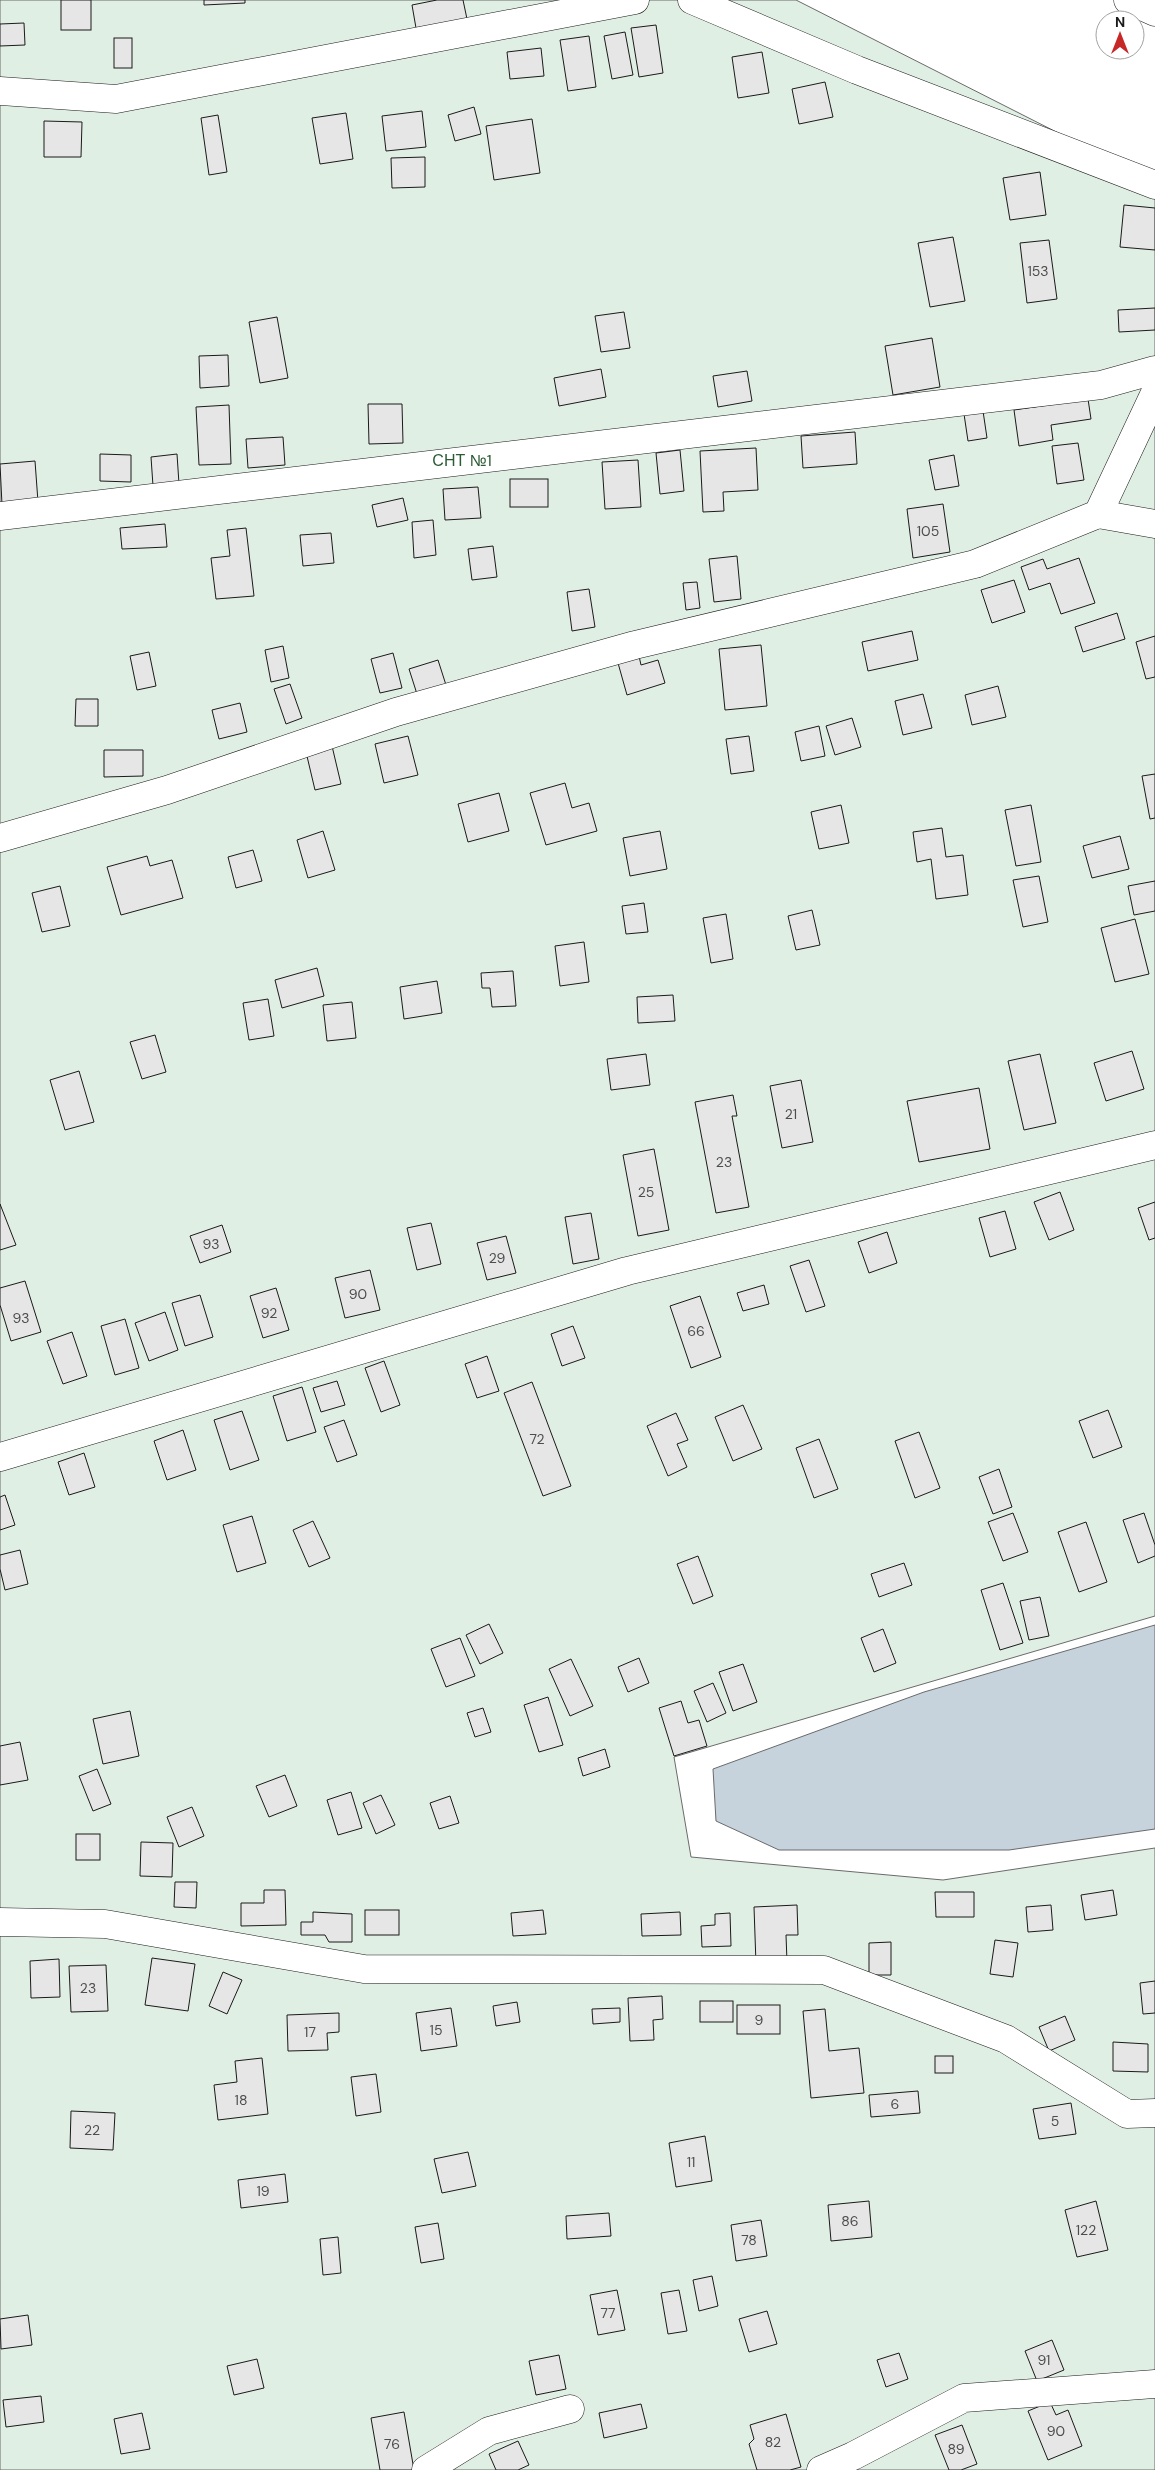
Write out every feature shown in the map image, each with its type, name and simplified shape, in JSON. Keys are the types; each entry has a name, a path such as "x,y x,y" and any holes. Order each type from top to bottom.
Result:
{"street":[{"path":"0,91 116,99 635,0"},
{"path":"692,0 857,70 1155,185"},
{"path":"1128,0 1155,12"},
{"path":"0,516 1101,385 1155,370"},
{"path":"1098,514 1155,393"},
{"path":"0,838 167,790 396,712 636,645 975,564 1098,514 1155,524"},
{"path":"0,1457 627,1271 1155,1145"},
{"path":"0,1922 105,1924 364,1969 824,1970 1006,2039 1127,2114 1155,2113"},
{"path":"820,2470 853,2456 964,2398 1155,2384"},
{"path":"426,2470 489,2431 570,2409"}],"green space":[{"name":"СНТ №1","path":"0,0 796,0 1155,182 1155,1616 674,1757 691,1857 943,1880 1155,1848 1155,2470 0,2470"}],"shaded area":[{"path":"1155,1625 1155,1829 1009,1850 779,1850 716,1821 713,1769 924,1692"}],"building":[{"path":"61,0 91,0 91,30 61,30"},
{"path":"204,0 245,0 245,3 204,5"},
{"path":"437,0 463,0 467,19 416,28 412,5"},
{"path":"24,23 25,45 0,46 0,24"},
{"path":"656,25 663,73 639,77 631,28"},
{"path":"625,32 633,75 612,79 604,36"},
{"path":"589,36 596,87 568,91 560,40"},
{"path":"114,38 132,38 132,68 114,68"},
{"path":"541,48 544,76 510,79 507,52"},
{"path":"762,52 769,93 738,98 732,57"},
{"path":"825,82 833,117 799,124 792,89"},
{"path":"474,107 481,134 455,141 448,115"},
{"path":"422,111 426,147 386,151 382,116"},
{"path":"346,113 353,159 320,164 312,118"},
{"path":"218,115 227,172 209,175 201,118"},
{"path":"532,119 540,173 494,180 486,126"},
{"path":"44,121 82,122 81,157 44,157"},
{"path":"425,157 425,187 392,188 391,158"},
{"path":"1040,172 1046,215 1010,220 1003,178"},
{"path":"1124,205 1155,208 1155,250 1120,247"},
{"path":"953,237 965,301 930,307 918,243"},
{"path":"1049,240 1057,299 1027,303 1020,243"},
{"path":"1155,308 1155,330 1119,332 1118,310"},
{"path":"624,312 630,348 601,352 595,316"},
{"path":"277,317 288,378 260,383 249,322"},
{"path":"932,338 940,387 893,395 885,346"},
{"path":"228,355 229,386 200,388 199,356"},
{"path":"601,369 606,397 559,406 554,378"},
{"path":"747,371 752,401 718,407 713,376"},
{"path":"1088,399 1091,419 1051,425 1053,440 1019,446 1014,410"},
{"path":"368,404 402,404 403,443 369,444"},
{"path":"229,405 231,464 199,465 196,407"},
{"path":"983,411 987,438 968,441 964,414"},
{"path":"855,432 857,464 803,468 801,436"},
{"path":"283,437 285,465 248,468 246,439"},
{"path":"1078,443 1084,480 1057,484 1052,446"},
{"path":"756,448 758,490 723,492 724,511 703,512 700,451"},
{"path":"680,450 684,491 660,494 656,453"},
{"path":"100,454 131,455 131,482 100,481"},
{"path":"177,454 179,484 153,486 151,457"},
{"path":"954,455 959,486 935,490 929,460"},
{"path":"638,460 641,507 605,509 602,462"},
{"path":"35,461 38,502 2,505 0,464"},
{"path":"510,479 548,479 548,507 510,507"},
{"path":"478,487 481,518 445,520 443,489"},
{"path":"403,498 408,520 377,527 372,505"},
{"path":"943,504 950,552 913,558 907,509"},
{"path":"433,520 436,555 414,558 412,522"},
{"path":"165,524 167,547 122,549 120,528"},
{"path":"246,528 254,596 216,599 211,558 230,556 227,530"},
{"path":"331,533 334,563 303,566 300,535"},
{"path":"493,546 497,577 472,580 468,549"},
{"path":"737,556 741,599 714,602 709,559"},
{"path":"1079,558 1095,603 1061,614 1050,583 1029,590 1021,567 1043,559 1047,569"},
{"path":"1014,580 1025,612 992,623 981,590"},
{"path":"697,582 700,608 686,610 683,583"},
{"path":"589,589 595,627 572,631 567,592"},
{"path":"1117,613 1125,639 1083,652 1075,627"},
{"path":"912,631 918,660 868,671 862,642"},
{"path":"1155,636 1155,677 1146,679 1136,642"},
{"path":"761,645 767,706 725,710 719,649"},
{"path":"283,646 289,678 271,682 265,650"},
{"path":"149,652 156,686 137,690 130,656"},
{"path":"393,653 402,688 380,693 371,659"},
{"path":"639,656 641,665 658,660 665,683 627,695 618,663"},
{"path":"438,660 446,685 417,694 409,669"},
{"path":"290,684 302,718 286,724 274,689"},
{"path":"998,686 1006,717 972,725 965,695"},
{"path":"923,694 932,728 903,735 895,701"},
{"path":"76,699 98,699 98,726 75,726"},
{"path":"240,703 247,732 219,739 212,710"},
{"path":"852,718 861,747 835,755 826,726"},
{"path":"819,726 825,756 801,761 795,732"},
{"path":"408,736 418,775 384,783 375,744"},
{"path":"749,736 754,771 731,774 726,739"},
{"path":"332,746 341,784 315,790 306,752"},
{"path":"104,750 143,750 143,776 104,777"},
{"path":"1155,774 1155,818 1150,819 1142,776"},
{"path":"565,783 572,808 589,803 597,831 546,845 530,793"},
{"path":"499,793 509,831 468,842 458,804"},
{"path":"841,805 849,843 819,849 811,812"},
{"path":"1031,805 1041,862 1016,866 1005,810"},
{"path":"942,828 946,857 963,855 968,895 936,899 931,859 917,862 913,832"},
{"path":"323,831 335,870 308,878 297,840"},
{"path":"660,831 667,869 630,876 623,838"},
{"path":"1120,836 1129,869 1092,878 1083,846"},
{"path":"253,850 262,881 236,888 228,857"},
{"path":"147,856 150,866 172,860 183,898 121,915 107,867"},
{"path":"1039,876 1048,922 1023,927 1013,880"},
{"path":"1155,881 1155,911 1134,915 1128,886"},
{"path":"60,886 70,926 42,932 32,893"},
{"path":"644,903 648,932 626,934 622,906"},
{"path":"812,910 820,945 796,950 788,916"},
{"path":"726,914 733,959 711,963 703,918"},
{"path":"1135,919 1149,974 1115,982 1101,928"},
{"path":"584,942 589,982 560,986 555,946"},
{"path":"317,968 324,996 282,1008 275,980"},
{"path":"513,971 516,1006 492,1007 490,988 482,988 481,973"},
{"path":"437,981 442,1013 404,1019 400,987"},
{"path":"673,995 675,1021 638,1023 637,997"},
{"path":"268,999 274,1036 249,1040 243,1003"},
{"path":"352,1002 356,1038 327,1041 323,1005"},
{"path":"155,1035 166,1072 142,1079 130,1042"},
{"path":"1132,1051 1144,1089 1106,1101 1094,1063"},
{"path":"646,1054 650,1085 611,1090 607,1059"},
{"path":"1040,1054 1056,1123 1024,1130 1008,1061"},
{"path":"79,1071 94,1122 65,1130 50,1080"},
{"path":"801,1080 813,1142 782,1148 770,1086"},
{"path":"979,1088 990,1149 919,1162 907,1101"},
{"path":"733,1095 737,1116 732,1116 749,1207 716,1213 695,1102"},
{"path":"654,1149 669,1230 638,1236 623,1155"},
{"path":"1060,1192 1074,1230 1049,1240 1034,1202"},
{"path":"1155,1202 1155,1238 1149,1240 1138,1208"},
{"path":"0,1204 16,1245 0,1250"},
{"path":"1005,1211 1016,1249 990,1257 979,1218"},
{"path":"591,1213 599,1259 573,1264 565,1217"},
{"path":"431,1223 441,1264 417,1270 407,1228"},
{"path":"222,1225 231,1252 200,1263 190,1236"},
{"path":"887,1232 897,1263 869,1273 858,1242"},
{"path":"506,1236 516,1273 487,1280 477,1243"},
{"path":"809,1260 825,1306 806,1312 790,1266"},
{"path":"370,1270 380,1310 345,1318 335,1278"},
{"path":"25,1281 41,1332 11,1341 0,1305 0,1288"},
{"path":"764,1285 769,1304 743,1311 737,1293"},
{"path":"276,1288 289,1330 263,1338 250,1296"},
{"path":"200,1295 213,1337 185,1346 172,1303"},
{"path":"700,1296 721,1357 691,1368 670,1306"},
{"path":"165,1312 178,1350 149,1361 135,1323"},
{"path":"125,1319 139,1368 115,1375 101,1326"},
{"path":"573,1326 585,1358 562,1366 551,1334"},
{"path":"72,1332 87,1376 63,1384 47,1341"},
{"path":"487,1356 499,1391 477,1398 465,1364"},
{"path":"384,1361 400,1405 381,1412 365,1368"},
{"path":"337,1381 345,1405 321,1412 313,1388"},
{"path":"532,1382 571,1486 543,1496 504,1393"},
{"path":"302,1387 316,1432 287,1441 273,1396"},
{"path":"743,1405 762,1449 733,1461 715,1417"},
{"path":"1108,1410 1122,1447 1093,1458 1079,1421"},
{"path":"242,1411 259,1460 230,1470 214,1420"},
{"path":"676,1413 688,1440 677,1444 687,1467 668,1476 647,1426"},
{"path":"344,1420 357,1455 337,1462 324,1427"},
{"path":"183,1430 196,1470 167,1480 154,1441"},
{"path":"919,1432 940,1488 915,1498 895,1441"},
{"path":"819,1439 838,1489 814,1498 796,1448"},
{"path":"84,1453 95,1487 69,1495 58,1462"},
{"path":"999,1469 1012,1507 993,1514 979,1477"},
{"path":"5,1495 15,1525 0,1530 0,1497"},
{"path":"1013,1513 1028,1552 1003,1561 988,1522"},
{"path":"1144,1513 1155,1545 1155,1556 1138,1563 1123,1520"},
{"path":"252,1516 266,1563 237,1572 223,1525"},
{"path":"313,1521 330,1558 309,1567 293,1530"},
{"path":"1086,1522 1107,1582 1079,1592 1058,1532"},
{"path":"20,1550 28,1584 5,1590 0,1569 0,1555"},
{"path":"698,1556 713,1596 693,1604 677,1564"},
{"path":"904,1563 912,1585 879,1597 871,1574"},
{"path":"1003,1583 1023,1643 1000,1650 981,1590"},
{"path":"1040,1597 1049,1636 1029,1640 1020,1601"},
{"path":"489,1624 503,1653 480,1664 466,1635"},
{"path":"883,1629 896,1663 874,1672 861,1638"},
{"path":"460,1638 475,1676 446,1687 431,1649"},
{"path":"639,1658 649,1683 628,1692 618,1667"},
{"path":"571,1659 593,1706 570,1716 549,1669"},
{"path":"743,1664 757,1702 733,1711 719,1672"},
{"path":"713,1683 726,1713 707,1722 694,1691"},
{"path":"548,1697 563,1745 539,1752 524,1705"},
{"path":"681,1701 688,1723 699,1720 707,1746 674,1756 659,1708"},
{"path":"483,1708 491,1732 475,1737 467,1713"},
{"path":"130,1711 139,1756 103,1764 93,1719"},
{"path":"20,1742 28,1780 0,1785 0,1746"},
{"path":"605,1749 610,1767 583,1776 578,1758"},
{"path":"97,1769 111,1804 93,1811 79,1776"},
{"path":"285,1775 297,1806 269,1817 256,1786"},
{"path":"351,1792 362,1828 338,1835 327,1800"},
{"path":"381,1795 395,1825 376,1834 363,1803"},
{"path":"450,1796 459,1823 439,1829 430,1803"},
{"path":"192,1807 204,1836 179,1847 167,1817"},
{"path":"76,1834 100,1834 100,1860 76,1860"},
{"path":"141,1842 173,1843 172,1877 140,1876"},
{"path":"175,1882 197,1882 196,1908 174,1907"},
{"path":"264,1890 285,1890 286,1925 241,1926 241,1903 264,1903"},
{"path":"1113,1890 1117,1915 1085,1920 1081,1895"},
{"path":"935,1892 974,1892 974,1917 936,1917"},
{"path":"797,1905 798,1935 786,1935 787,1962 756,1964 754,1907"},
{"path":"1051,1905 1053,1930 1028,1932 1026,1907"},
{"path":"365,1910 399,1910 399,1935 365,1935"},
{"path":"543,1910 546,1934 513,1936 511,1913"},
{"path":"313,1912 352,1914 352,1942 329,1942 325,1935 301,1935 301,1922 313,1922"},
{"path":"680,1912 681,1935 642,1936 641,1914"},
{"path":"730,1913 731,1946 702,1947 701,1926 715,1925 715,1914"},
{"path":"995,1940 1018,1943 1013,1977 990,1974"},
{"path":"891,1942 891,1975 869,1975 869,1943"},
{"path":"152,1958 195,1964 188,2011 145,2005"},
{"path":"59,1959 60,1997 31,1998 30,1961"},
{"path":"106,1965 108,2011 71,2012 69,1966"},
{"path":"223,1972 242,1980 227,2014 209,2006"},
{"path":"1155,1981 1155,2013 1143,2014 1140,1983"},
{"path":"662,1996 663,2019 653,2020 654,2040 630,2041 628,1998"},
{"path":"700,2001 733,2001 733,2022 700,2022"},
{"path":"517,2002 520,2022 496,2026 493,2006"},
{"path":"737,2005 780,2005 780,2034 737,2034"},
{"path":"451,2008 457,2046 421,2051 416,2013"},
{"path":"620,2008 620,2022 593,2024 592,2009"},
{"path":"825,2009 829,2051 859,2048 864,2093 811,2098 803,2011"},
{"path":"339,2013 339,2032 327,2033 328,2050 288,2051 287,2015"},
{"path":"1065,2016 1075,2040 1049,2051 1039,2027"},
{"path":"1113,2042 1148,2044 1148,2072 1113,2071"},
{"path":"935,2056 953,2056 953,2073 935,2073"},
{"path":"262,2058 268,2114 218,2120 214,2085 237,2082 235,2061"},
{"path":"376,2074 381,2112 356,2116 351,2077"},
{"path":"918,2091 920,2113 871,2117 869,2095"},
{"path":"1071,2103 1076,2134 1039,2139 1033,2109"},
{"path":"71,2111 115,2113 113,2150 70,2148"},
{"path":"705,2136 712,2181 676,2187 669,2143"},
{"path":"468,2152 476,2186 442,2193 434,2159"},
{"path":"285,2174 288,2202 241,2208 238,2180"},
{"path":"869,2201 872,2237 831,2241 828,2205"},
{"path":"1096,2201 1108,2250 1077,2257 1065,2210"},
{"path":"609,2213 611,2236 567,2239 566,2216"},
{"path":"761,2220 767,2256 736,2261 731,2225"},
{"path":"438,2223 444,2259 421,2263 415,2227"},
{"path":"338,2237 341,2273 323,2275 320,2239"},
{"path":"712,2276 718,2306 699,2311 693,2280"},
{"path":"617,2290 625,2330 598,2335 590,2295"},
{"path":"679,2290 687,2331 668,2334 661,2293"},
{"path":"767,2311 777,2344 749,2352 739,2319"},
{"path":"28,2315 32,2345 1,2349 0,2319"},
{"path":"1052,2340 1064,2370 1037,2381 1025,2351"},
{"path":"899,2353 908,2379 886,2387 877,2360"},
{"path":"559,2355 566,2389 536,2395 529,2361"},
{"path":"257,2359 264,2388 234,2395 227,2366"},
{"path":"41,2396 44,2422 6,2427 3,2400"},
{"path":"1050,2402 1056,2415 1068,2410 1082,2446 1048,2460 1028,2411"},
{"path":"641,2404 647,2428 604,2438 599,2413"},
{"path":"404,2412 414,2470 380,2470 371,2418"},
{"path":"142,2413 150,2449 121,2454 114,2419"},
{"path":"786,2414 801,2467 790,2470 757,2470 749,2444 754,2439 750,2425"},
{"path":"962,2425 977,2464 961,2470 949,2470 935,2435"},
{"path":"518,2441 529,2465 518,2470 496,2470 489,2454"}]}
